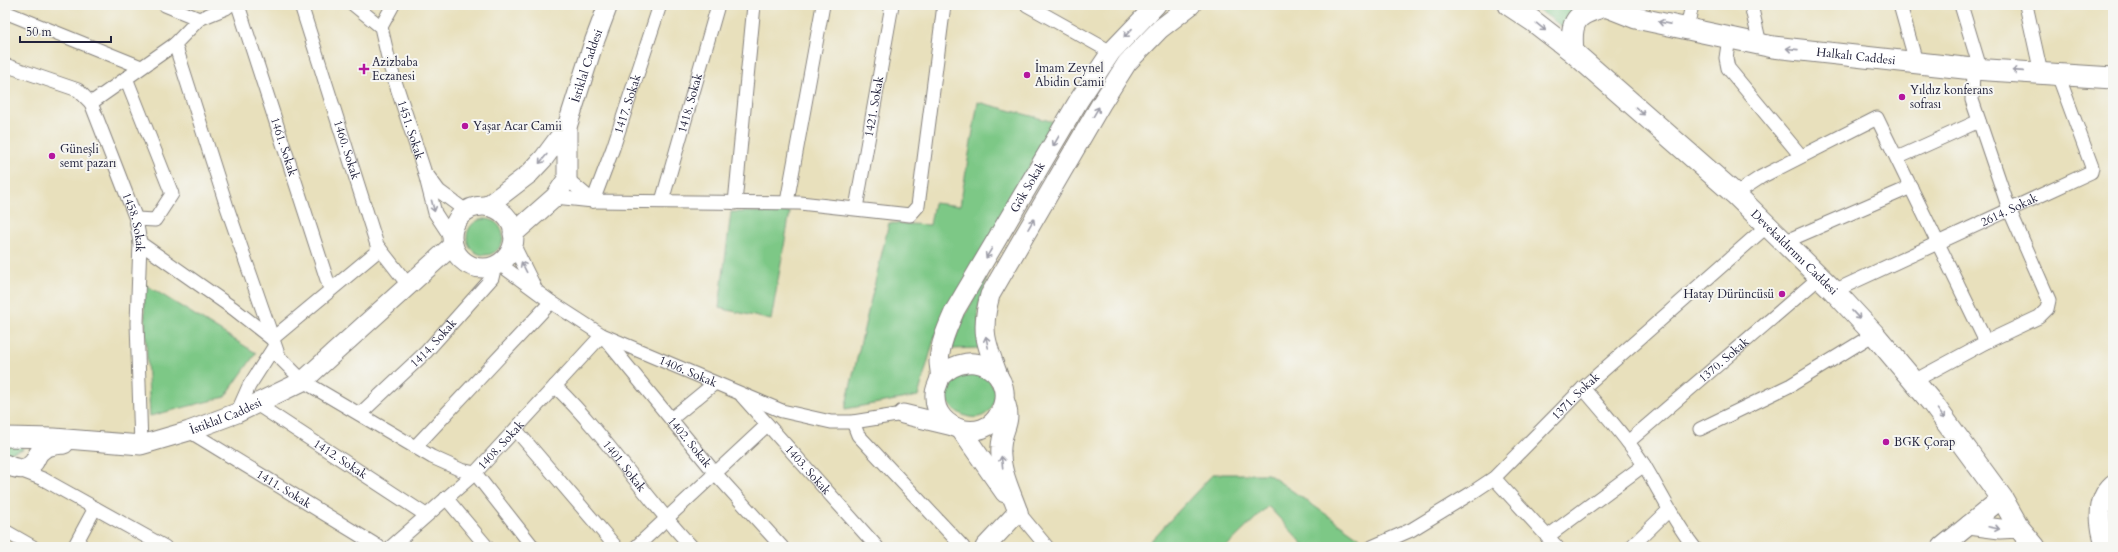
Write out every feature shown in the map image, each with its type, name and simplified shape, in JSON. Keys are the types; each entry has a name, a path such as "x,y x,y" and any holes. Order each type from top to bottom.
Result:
{"main road":[{"name":"İstiklal Caddesi","path":"567,179 567,127 593,45 608,5"},
{"name":"Gök Sokak","path":"1018,512 957,428 942,418 937,409 934,398 938,382 942,342 955,310 1079,100 1111,52 1156,5"},
{"name":"Gök Sokak","path":"999,379 986,343 984,317 990,295 1101,104 1127,63 1160,29 1190,5"},
{"name":"Devekaldırımı Caddesi","path":"1508,5 1533,21 1573,52 1735,194 1874,334 1933,404 2002,498 2027,547"},
{"path":"1573,52 1571,38 1574,22 1587,11 1605,5"},
{"name":"Halkalı Caddesi","path":"1605,5 1638,11 1687,28 1760,44 1977,68 2113,78"},
{"name":"İstiklal Caddesi","path":"486,206 529,174 544,158 567,127"},
{"path":"513,239 555,197 567,179"},
{"path":"1030,184 1048,195"},
{"path":"486,206 497,210 505,216 510,224 513,239 509,253 497,264 477,267 455,247 455,223 466,211 476,207 486,206"},
{"name":"İstiklal Caddesi","path":"9,438 54,438 141,445 189,431 237,413 303,381 455,247"},
{"path":"904,414 918,408 949,368 960,363 972,362 991,369 999,379 1009,412 1009,420 1000,447 1004,475 1018,512 985,547"},
{"path":"904,414 957,428 981,429 990,424 997,417 1004,399"},
{"path":"9,438 33,445 38,455"},
{"path":"7,466 27,468 46,447 53,445 94,442"},
{"path":"2106,547 2100,513 2106,490 2113,484"},
{"path":"2113,496 2110,507 2113,520"},
{"path":"1942,547 2002,498"},
{"path":"1969,525 2000,530 2022,537 2035,547"}],"street":[{"path":"166,5 199,19"},
{"path":"91,103 141,66 175,44 199,19 230,5"},
{"name":"1461. Sokak","path":"238,5 330,289"},
{"name":"1460. Sokak","path":"301,5 365,209 380,249 409,286"},
{"path":"354,5 381,27 393,5"},
{"name":"1417. Sokak","path":"593,202 660,5"},
{"name":"1418. Sokak","path":"662,201 718,5"},
{"path":"735,203 754,5"},
{"path":"787,202 823,5"},
{"name":"1421. Sokak","path":"856,208 892,5"},
{"path":"555,197 593,202 787,202 856,208 910,216 918,206 944,5"},
{"path":"1027,5 1111,52"},
{"path":"1687,28 1692,5"},
{"path":"1751,5 1760,44"},
{"path":"1900,5 1916,62"},
{"path":"1914,381 1986,342 2039,317 2047,310 2049,300 2009,209 1972,100 1977,68 1962,5"},
{"path":"2026,5 2051,74"},
{"path":"5,12 141,66"},
{"name":"1451. Sokak","path":"381,27 390,66 424,170 435,213 455,247"},
{"path":"1729,38 1726,58 1728,68 1801,156"},
{"path":"175,44 273,343 279,357 303,381 416,446 432,457 461,470 475,473 533,547"},
{"name":"1458. Sokak","path":"5,65 78,90 91,103 136,219 140,243 137,323 141,445"},
{"name":"2614. Sokak","path":"1827,285 1938,245 2009,209 2086,177 2091,172 2092,167 2061,83 2051,74"},
{"path":"126,78 172,194 155,220 136,219"},
{"path":"1735,194 1761,177 1877,118 1986,342"},
{"path":"1897,158 1979,122"},
{"path":"424,170 439,191 466,211"},
{"path":"567,179 593,202"},
{"path":"1784,242 1910,187"},
{"name":"1371. Sokak","path":"1372,547 1411,530 1494,478 1583,388 1767,226"},
{"name":"1406. Sokak","path":"513,239 536,290"},
{"path":"140,243 234,309 273,343"},
{"path":"237,413 249,386 273,343 330,289 380,249"},
{"name":"1406. Sokak","path":"497,264 551,302 602,335 782,411 831,422 853,422"},
{"name":"1414. Sokak","path":"360,414 426,352 492,278 497,264"},
{"name":"1370. Sokak","path":"1628,442 1827,285"},
{"path":"416,446 551,302"},
{"path":"1700,429 1791,385 1874,334"},
{"name":"1408. Sokak","path":"391,547 475,473 602,335"},
{"name":"1402. Sokak","path":"602,335 715,473 782,547"},
{"path":"671,419 715,383"},
{"name":"1401. Sokak","path":"556,386 580,410 665,519 692,547"},
{"path":"1583,388 1628,442 1644,465 1669,510 1694,547"},
{"name":"1403. Sokak","path":"739,393 877,547"},
{"name":"1412. Sokak","path":"255,403 426,515"},
{"path":"904,414 853,422 858,435 963,547"},
{"path":"636,547 767,425"},
{"path":"516,430 616,547"},
{"name":"1411. Sokak","path":"189,431 379,547"},
{"path":"38,455 36,469 44,480"},
{"path":"1547,537 1644,465"},
{"path":"7,466 44,480 165,547"},
{"path":"1494,478 1557,547"},
{"path":"446,498 487,547"},
{"path":"74,547 95,508"},
{"path":"1631,547 1669,510"},
{"path":"1018,512 1047,547"},
{"path":"5,531 33,547"}],"green space":[{"path":"1532,5 1577,5 1567,30"},
{"path":"978,102 1054,122 935,336 918,396 845,409 889,223 930,225 934,203 960,206"},
{"path":"731,212 790,212 771,320 719,308"},
{"path":"488,219 498,224 502,230 502,244 498,250 492,254 482,255 472,250 468,244 467,234 472,224 478,220"},
{"path":"987,278 978,311 980,348 952,349 966,312"},
{"path":"143,283 256,353 225,397 150,416"},
{"path":"961,370 985,372 996,393 992,407 985,414 977,417 968,417 959,413 952,407 947,399 946,390 950,381"},
{"path":"5,443 21,444 23,449 7,454 5,453"},
{"path":"1213,474 1268,474 1360,538 1350,547 1306,547 1268,506 1226,547 1145,547"}],"place":[{"name":"Azizbaba Eczanesi","path":"364,69"},
{"name":"İmam Zeynel Abidin Camii","path":"1027,75"},
{"name":"Yıldız konferans sofrası","path":"1902,97"},
{"name":"Yaşar Acar Camii","path":"465,126"},
{"name":"Güneşli semt pazarı","path":"52,156"},
{"name":"Hatay Dürüncüsü","path":"1782,294"},
{"name":"BGK Çorap","path":"1886,442"}]}
